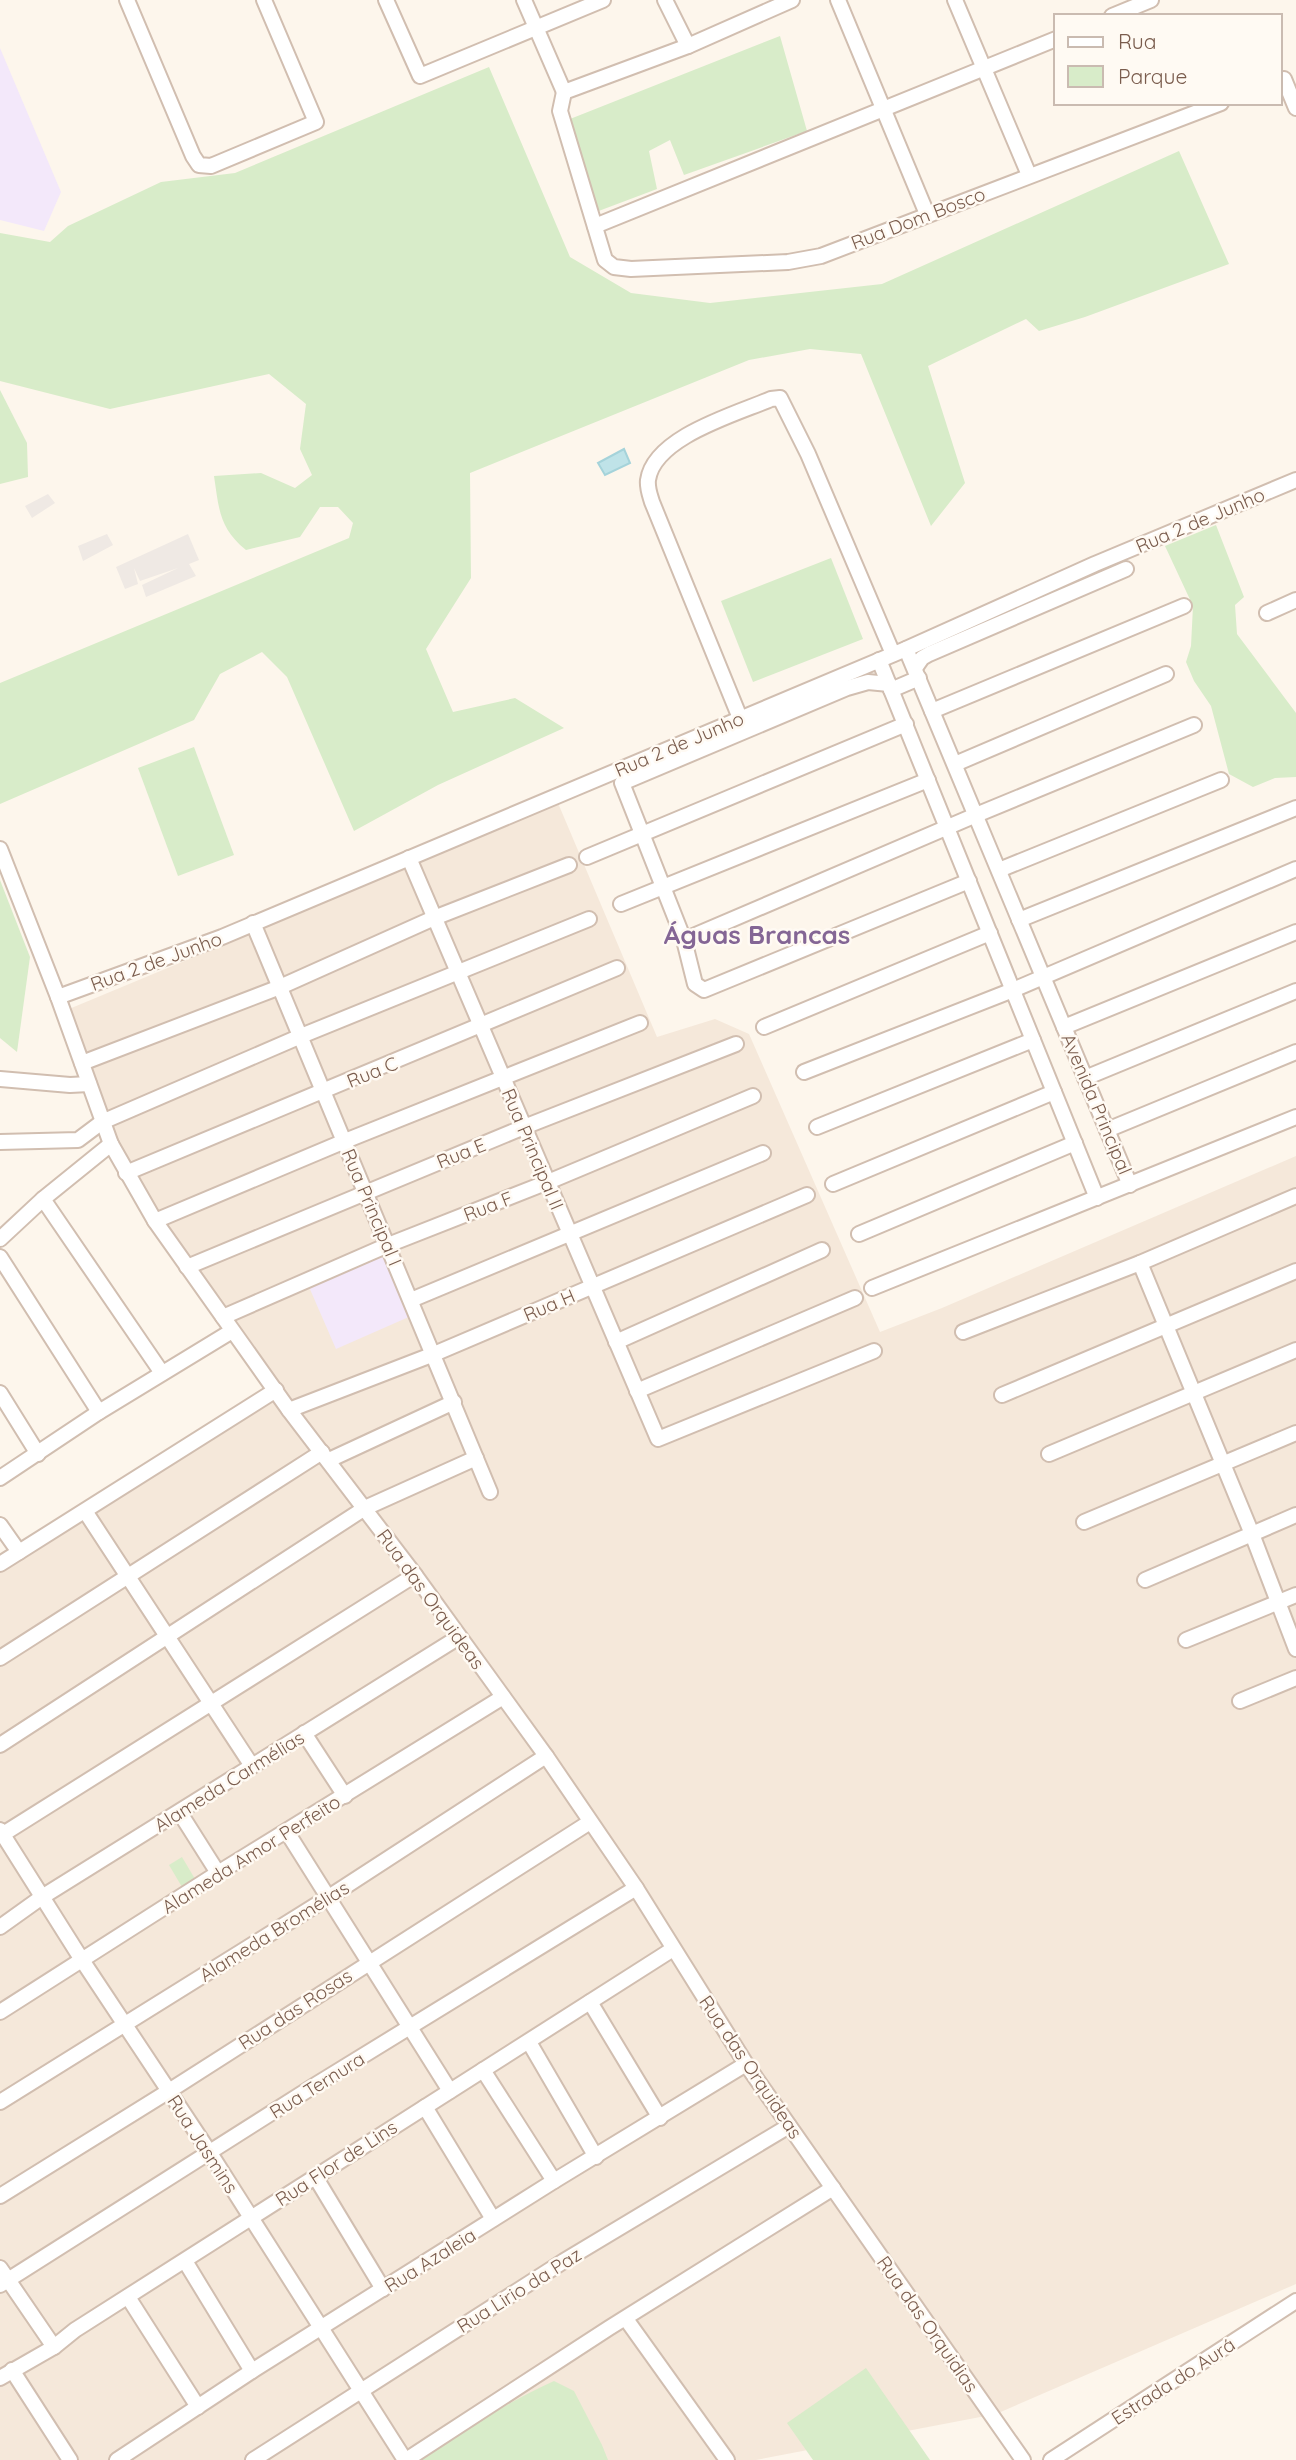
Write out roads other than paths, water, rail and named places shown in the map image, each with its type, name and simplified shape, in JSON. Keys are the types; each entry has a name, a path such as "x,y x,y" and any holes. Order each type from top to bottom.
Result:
{"street":[{"path":"127,0 193,156 199,165 211,166 316,122 264,0"},
{"path":"386,0 420,76 603,0"},
{"path":"524,0 564,92 560,111 595,226 1054,39"},
{"path":"665,0 688,46"},
{"path":"564,92 688,46 792,0"},
{"path":"838,0 928,214"},
{"path":"956,0 1029,175"},
{"path":"1117,14 1150,0"},
{"path":"1287,78 1296,108"},
{"name":"Rua Dom Bosco","path":"595,226 605,260 614,267 631,269 803,261 1216,105"},
{"path":"740,718 652,502 649,479 663,453 684,437 776,398 780,398 808,454 893,654"},
{"name":"Rua 2 de Junho","path":"58,997 222,937 893,654 1094,564 1296,480"},
{"path":"969,881 704,990 695,984 684,940 622,783 847,688 868,682 890,687 917,673 922,658 929,654 1126,569"},
{"path":"1267,613 1296,600"},
{"path":"932,711 1184,606"},
{"name":"Avenida Principal","path":"893,654 917,673 1130,1185 1097,1198 890,687 893,654"},
{"path":"955,764 1166,674"},
{"path":"587,857 905,724"},
{"path":"684,940 1194,725"},
{"path":"621,904 928,780"},
{"path":"999,870 1220,780"},
{"path":"1019,920 1296,808"},
{"name":"Rua das Orquideas","path":"0,849 58,997 111,1144 155,1221 289,1410 415,1574 546,1756 636,1888 746,2064 833,2189"},
{"name":"Rua Principal II","path":"409,858 658,1439 874,1351"},
{"path":"82,1063 280,987 434,918 569,865"},
{"path":"804,1072 1013,990 1296,869"},
{"path":"0,1142 78,1140 102,1122 301,1036 589,919"},
{"name":"Rua Principal I","path":"253,923 490,1492"},
{"path":"1064,1027 1296,932"},
{"path":"764,1027 990,933"},
{"name":"Rua C","path":"126,1174 617,968"},
{"path":"1085,1078 1296,990"},
{"path":"155,1221 345,1141 640,1023"},
{"path":"817,1127 1033,1040"},
{"name":"Rua E","path":"187,1267 366,1191 736,1044"},
{"path":"1107,1130 1296,1052"},
{"path":"0,1079 89,1084"},
{"path":"833,1184 1054,1092"},
{"name":"Rua F","path":"223,1317 388,1245 548,1182 753,1096"},
{"path":"1130,1185 1296,1117"},
{"path":"859,1234 1075,1143"},
{"path":"0,1239 43,1199 111,1144"},
{"path":"411,1300 763,1153"},
{"name":"Rua H","path":"289,1410 434,1354 807,1195"},
{"path":"963,1332 1140,1263 1296,1196"},
{"path":"872,1288 1097,1198"},
{"path":"43,1199 162,1373"},
{"path":"616,1342 822,1250"},
{"path":"0,1257 99,1412"},
{"path":"1140,1263 1252,1534 1296,1649"},
{"path":"1002,1395 1296,1271"},
{"path":"638,1391 855,1298"},
{"path":"0,1478 99,1412 232,1331"},
{"path":"1049,1454 1296,1350"},
{"path":"0,1564 276,1390"},
{"path":"0,1394 38,1454"},
{"path":"0,1658 127,1575 326,1456 454,1402"},
{"path":"1084,1522 1296,1433"},
{"path":"0,1745 365,1508 476,1458"},
{"path":"85,1511 252,1766"},
{"path":"1145,1580 1296,1515"},
{"path":"0,1525 19,1552"},
{"path":"1,1833 415,1574"},
{"path":"1186,1640 1296,1595"},
{"name":"Alameda Carmélias","path":"0,1927 42,1897 459,1637"},
{"path":"1240,1701 1296,1678"},
{"name":"Alameda Amor Perfeito","path":"0,2012 218,1873 503,1697"},
{"path":"304,1733 345,1796"},
{"name":"Alameda Bromélias","path":"0,2102 329,1897 546,1756"},
{"path":"180,1813 218,1873"},
{"name":"Rua das Rosas","path":"0,2196 590,1822"},
{"path":"287,1832 450,2091"},
{"name":"Rua Jasmins","path":"1,1833 82,1961 210,2153 405,2460"},
{"name":"Rua Ternura","path":"3,2277 210,2153 636,1888"},
{"name":"Rua Flor de Lins","path":"6,2374 54,2347 250,2218 673,1949"},
{"path":"590,2002 660,2118"},
{"path":"529,2042 596,2157"},
{"name":"Rua Azaleia","path":"117,2460 493,2219 746,2064"},
{"path":"484,2070 554,2181"},
{"path":"425,2107 493,2219"},
{"name":"Rua Lirio da Paz","path":"253,2460 564,2261 789,2126"},
{"path":"316,2178 383,2289"},
{"path":"405,2460 833,2189"},
{"name":"Rua das Orquidias","path":"833,2189 1023,2460"},
{"path":"185,2261 252,2371"},
{"path":"3,2277 54,2347"},
{"path":"128,2297 198,2407"},
{"name":"Estrada do Aurá","path":"1051,2460 1296,2301"},
{"path":"625,2319 727,2460"},
{"path":"6,2374 70,2460"}],"water":[{"path":"624,449 630,463 605,475 598,463"}],"district":[{"name":"Águas Brancas","path":"757,935"}]}
